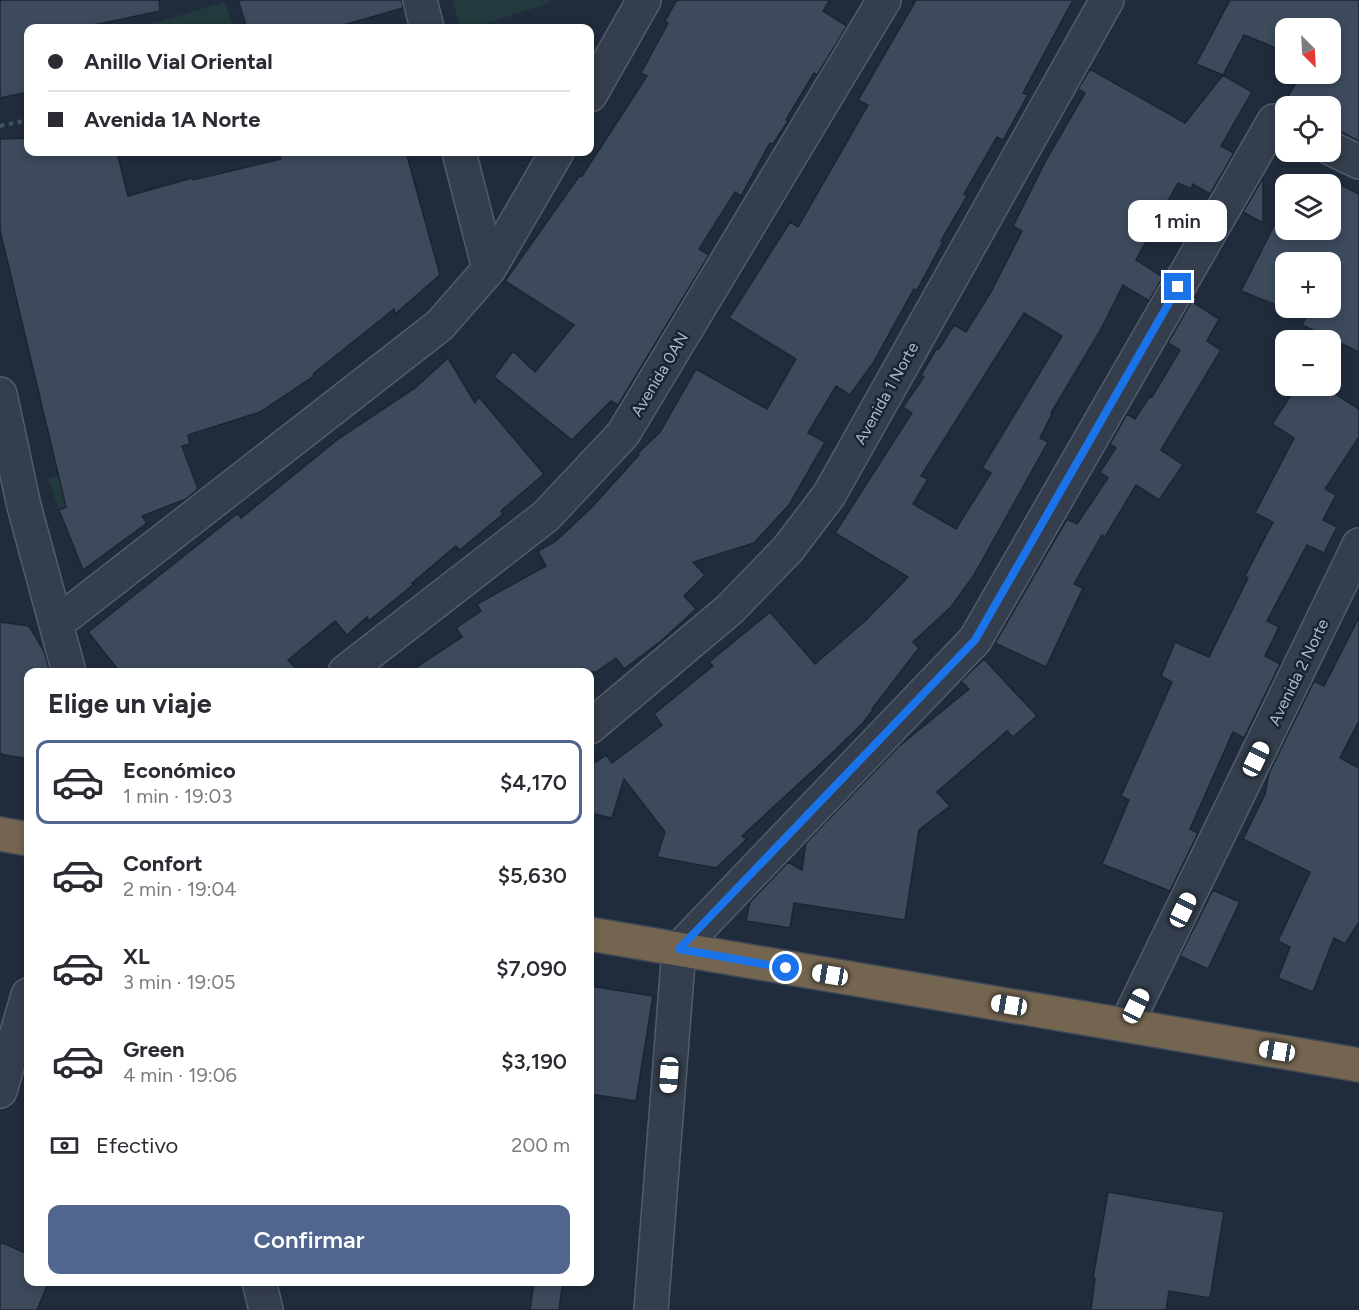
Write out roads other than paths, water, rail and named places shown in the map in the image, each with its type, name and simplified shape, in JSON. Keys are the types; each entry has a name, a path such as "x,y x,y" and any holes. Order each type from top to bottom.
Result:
{"highway":[{"path":"0,834 24,838"},
{"path":"594,935 1359,1065"}],"street":[{"path":"420,0 426,24"},
{"path":"594,88 644,0"},
{"name":"Avenida 0AN","path":"350,668 546,516 623,434 884,0"},
{"name":"Avenida 1 Norte","path":"594,723 730,609 788,549 829,495 1107,0"},
{"path":"651,1310 679,949 975,640 1275,131"},
{"path":"1341,153 1359,162"},
{"path":"460,156 489,269"},
{"path":"56,624 440,325 489,269 555,156"},
{"path":"0,394 24,506 68,668"},
{"name":"Avenida 2 Norte","path":"1126,1025 1359,545"},
{"path":"0,1091 24,1009"},
{"path":"260,1286 266,1310"}]}
